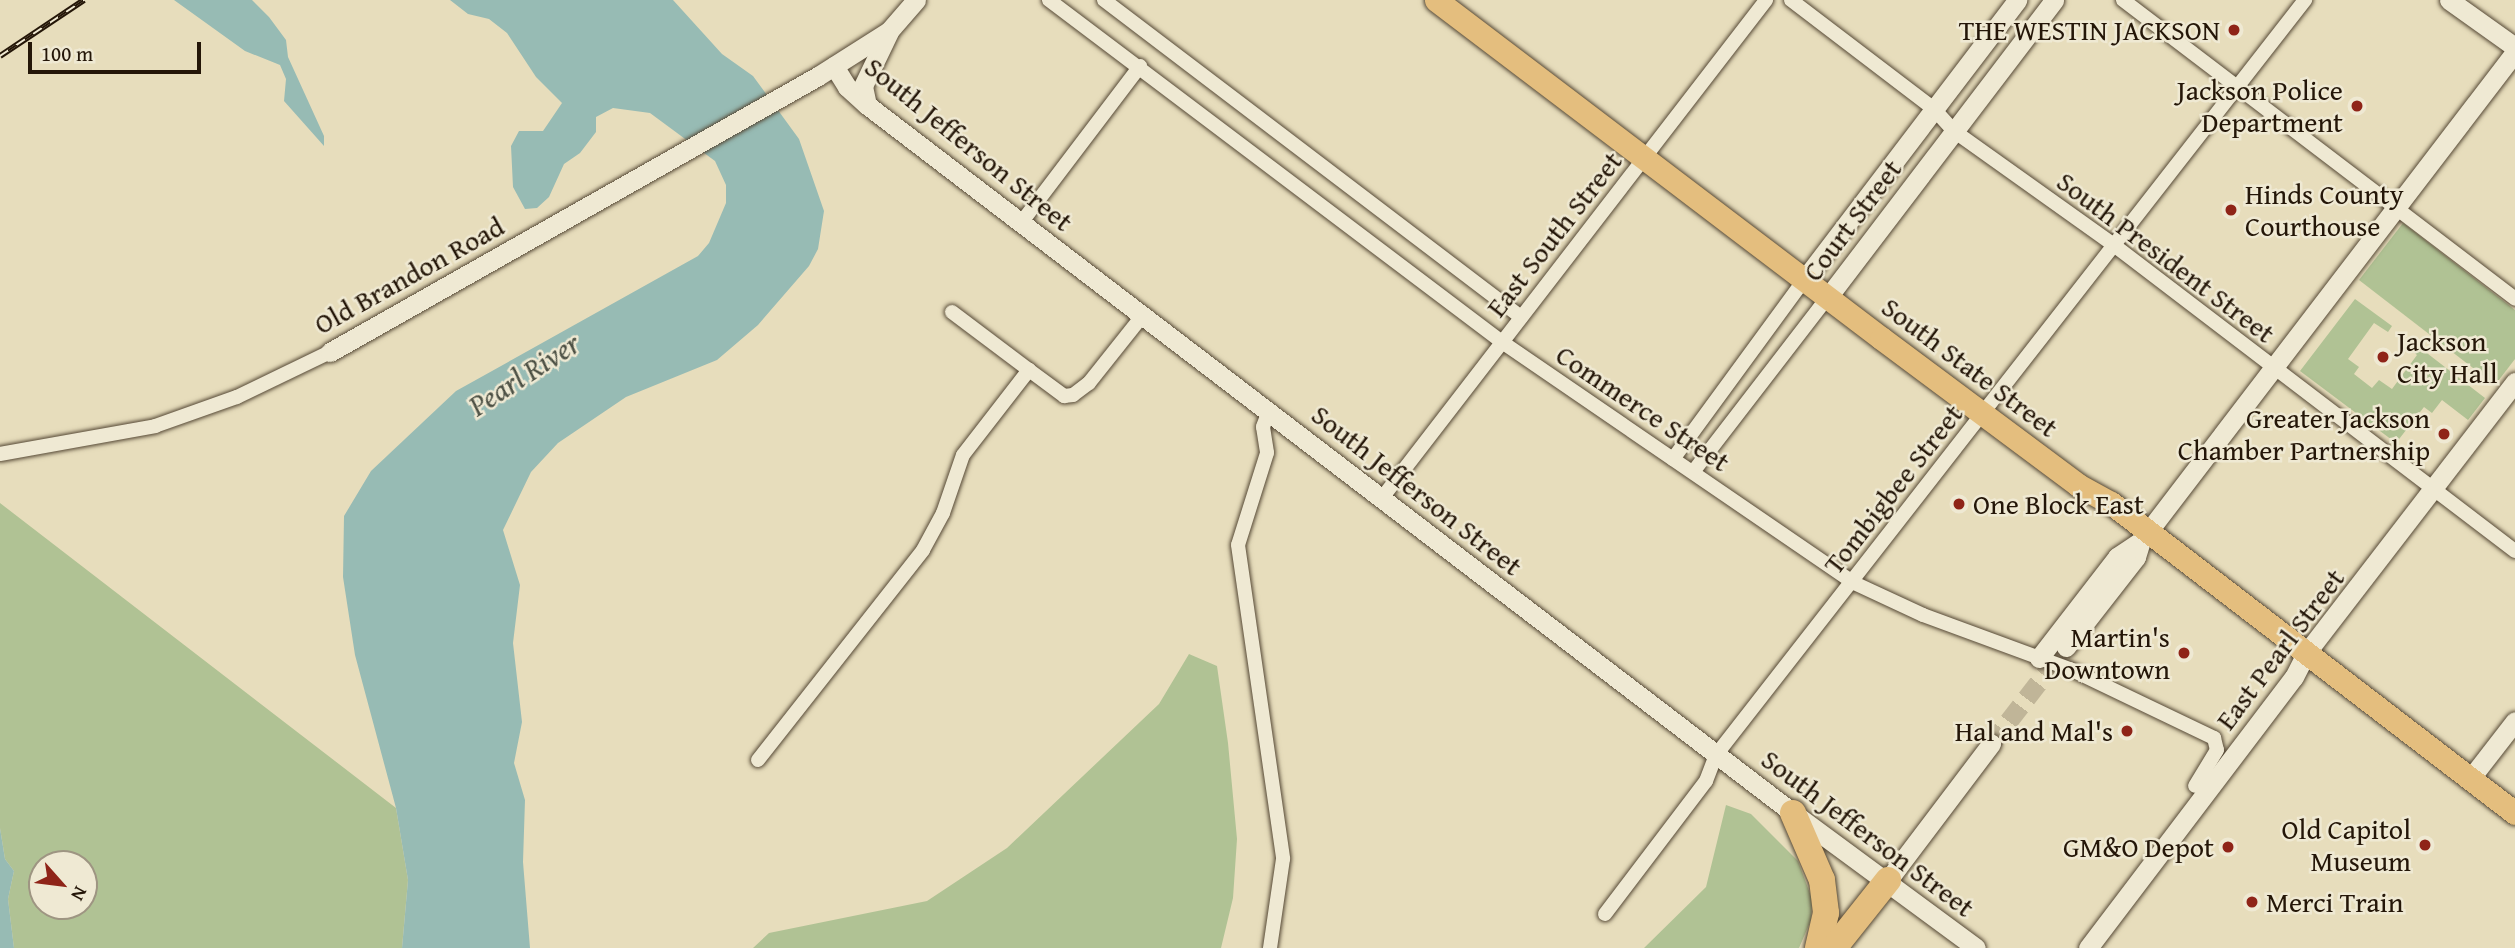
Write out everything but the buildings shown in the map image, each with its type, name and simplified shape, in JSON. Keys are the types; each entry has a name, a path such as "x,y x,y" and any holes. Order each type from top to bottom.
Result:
{"highway":[{"path":"1793,814 1822,880 1826,913 1818,948"},
{"path":"1834,948 1888,880"}],"main road":[{"name":"South State Street","path":"1436,0 2145,537 2307,652 2515,813"}],"street":[{"path":"867,104 863,86 889,31 916,0"},
{"name":"Commerce Street","path":"1049,0 1140,66 1502,342 1852,582 1923,615 2039,658 2214,738 2217,750 2195,786"},
{"path":"1104,0 1521,317"},
{"name":"East South Street","path":"1382,498 1766,0"},
{"name":"South President Street","path":"1791,0 1934,109 1954,131 2115,246 2515,551"},
{"name":"Court Street","path":"1673,459 1804,280 2017,0"},
{"name":"Court Street","path":"1693,472 2054,0"},
{"path":"2123,0 2515,299"},
{"name":"Tombigbee Street","path":"1605,914 1706,781 1716,755 2305,0"},
{"path":"2066,647 2136,557 2145,537 2515,50 2449,0"},
{"name":"Old Brandon Road","path":"0,454 155,426 237,397 330,352 826,71 889,31"},
{"path":"1021,223 1140,66"},
{"name":"South Jefferson Street","path":"826,71 1793,814 1888,880 1976,948"},
{"path":"952,312 1065,396 1073,395 1089,383 1143,315"},
{"path":"758,761 923,550 943,513 963,455 1029,370"},
{"name":"East Pearl Street","path":"2088,948 2294,677 2307,652 2515,382"},
{"path":"1269,411 1263,427 1267,453 1238,545 1283,859 1270,948"},
{"path":"2039,658 2117,557 2145,537"},
{"path":"2476,783 2515,722"},
{"path":"2476,783 2515,743"},
{"path":"1888,880 1991,744"}],"green space":[{"path":"2403,223 2515,310 2515,359 2495,385 2359,280"},
{"path":"2355,299 2392,326 2388,332 2374,323 2348,359 2359,367 2354,374 2372,388 2379,380 2392,389 2417,355 2406,346 2410,340 2485,398 2468,420 2442,400 2432,413 2424,407 2396,443 2300,371"},
{"path":"0,503 396,808 408,880 402,948 14,948 8,899 14,871 5,859 0,828"},
{"path":"1189,654 1217,666 1228,743 1237,839 1233,898 1221,948 753,948 769,933 927,901 1007,848 1159,704"},
{"path":"1726,805 1751,814 1798,861 1812,899 1811,920 1799,948 1644,948 1706,887"}],"water":[{"path":"174,0 252,0 286,40 288,57 324,136 324,146 284,101 286,79 280,65 245,51"},
{"name":"Pearl River","path":"450,0 673,0 722,54 753,76 799,139 824,211 818,249 809,266 758,325 717,360 626,397 558,443 531,472 503,530 520,585 513,643 522,722 514,763 525,800 523,862 530,948 402,948 408,880 396,808 355,655 343,577 344,516 371,471 456,391 698,256 709,243 726,203 726,185 715,161 650,113 613,108 596,117 596,132 580,153 564,164 549,197 537,208 525,209 513,187 511,146 519,131 543,131 562,103 536,77 507,33 489,19 468,14"},
{"path":"0,828 5,859 14,871 8,899 14,948 0,948"}],"tunnel":[{"path":"1991,744 2066,647"}],"railway":[{"path":"0,56 84,0"}],"place":[{"name":"THE WESTIN JACKSON","path":"2234,30"},
{"name":"Jackson Police Department","path":"2357,106"},
{"name":"Hinds County Courthouse","path":"2231,210"},
{"name":"Jackson City Hall","path":"2383,357"},
{"name":"Greater Jackson Chamber Partnership","path":"2444,434"},
{"name":"One Block East","path":"1959,504"},
{"name":"Martin's Downtown","path":"2184,653"},
{"name":"Hal and Mal's","path":"2127,731"},
{"name":"Old Capitol Museum","path":"2425,845"},
{"name":"GM&O Depot","path":"2228,847"},
{"name":"Merci Train","path":"2252,902"}]}
